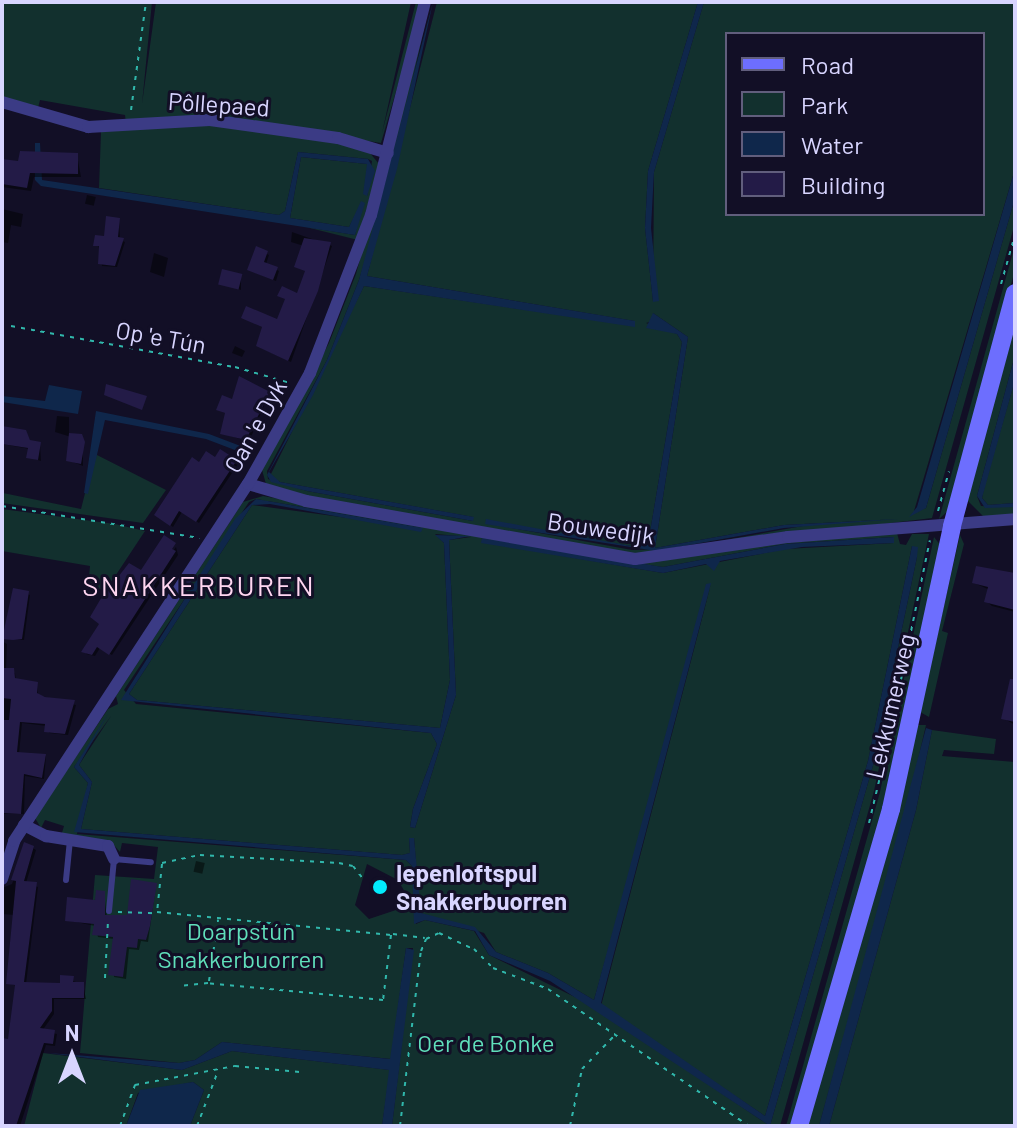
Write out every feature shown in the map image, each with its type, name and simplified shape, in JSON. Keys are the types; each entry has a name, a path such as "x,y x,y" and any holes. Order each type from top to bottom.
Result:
{"main road":[{"name":"Lekkumerweg","path":"799,1126 891,809 942,527 1007,293"}],"street":[{"name":"Oan 'e Dyk","path":"2,879 24,825 210,544 303,387 345,291 388,153 425,2"},
{"name":"Pôllepaed","path":"2,102 88,127 210,120 338,138 388,153"},
{"name":"Bouwedijk","path":"248,484 306,501 635,559 788,537 1015,519"},
{"path":"24,825 70,840 108,846 114,859"}],"lane":[{"path":"66,880 70,840"},
{"path":"109,911 114,859 151,862"}],"path":[{"path":"131,107 146,2"},
{"path":"1007,293 1015,235"},
{"name":"Op 'e Tún","path":"11,326 235,367 303,387"},
{"path":"896,703 942,527 950,469"},
{"path":"2,506 173,531 210,544"},
{"path":"865,837 887,747"},
{"path":"151,862 162,863 200,855 339,863 353,866 364,880"},
{"path":"157,912 162,863"},
{"path":"105,978 109,911 157,912 426,939 439,933 453,938 493,968 536,982 749,1126"},
{"path":"208,983 218,919"},
{"path":"179,986 208,983 383,1000 391,935"},
{"path":"400,1126 426,939"},
{"path":"570,1126 582,1069 615,1035"},
{"path":"197,1126 218,1069"},
{"path":"120,1126 135,1085 218,1069 300,1072"}],"green space":[{"path":"2,2 152,2 142,104 156,2 411,2 382,133 416,2 422,2 381,143 231,120 126,124 125,115 40,100 38,108 2,98"},
{"path":"430,2 393,169 359,280 327,360 267,471 268,479 307,491 473,521 473,517 280,482 270,476 364,286 635,326 634,321 367,276 437,2 698,2 648,171 645,228 653,301 654,172 704,2 1015,2 1015,169 914,511 926,508 1015,198 1015,223 932,518 636,554 278,491 266,484 262,470 329,343 356,274","holes":["653,313 688,337 655,548 784,525 899,519 814,524 674,549 632,550 485,523 631,546 648,544 682,342 677,334 646,323 653,321"]},
{"path":"191,123 337,142 370,153 379,164 358,240 306,227 355,235 362,202 349,227 290,218 301,157 367,164 367,196 372,161 368,159 298,152 285,211 279,215 99,188 101,132"},
{"path":"1015,245 1015,270 948,511 939,519"},
{"path":"1015,315 1015,355 977,496 981,506 1015,507 1015,515 984,517 967,500"},
{"path":"1015,380 1015,503 988,505 982,498 985,484"},
{"path":"95,454 166,490 143,523 2,503 3,493 81,509"},
{"path":"263,496 638,563 788,542 897,533 900,544 906,545 912,534 929,534 874,791 780,1126 770,1126 392,1126 413,948 406,948 391,1059 222,1042 195,1060 179,1063 80,1053 95,875 154,879 158,847 122,843 120,852 112,843 61,836 64,826 45,820 41,828 35,818 108,709 118,704 116,696 243,502","holes":["256,499 422,528 252,505 129,694 137,700 440,728 450,680 444,543 435,534 471,537 449,540 456,695 415,828 410,827 413,809 437,744 431,733 136,704 124,690 249,502","894,537 894,543 785,549 663,573 481,542 663,567 785,544","912,546 917,557 874,762 770,1126 589,1004 489,955 474,931 425,920 416,924 412,866 406,860 77,834 88,783 74,767 111,716 79,765 92,782 81,829 402,855 410,853 409,838 414,838 420,913 484,933 496,952 548,973 594,1000 711,584 601,1006 765,1116 868,761","367,864 398,880 406,894 405,907 369,919 355,905"]},
{"path":"2,509 145,531 106,590 88,587 90,566 2,551"},
{"path":"960,535 964,544 942,631 948,633 929,717 920,712"},
{"path":"934,537 941,546 887,794 792,1126 786,1126 880,792"},
{"path":"917,725 926,725 905,816 819,1126 807,1126"},
{"path":"932,730 996,739 994,754 944,750 942,756 1015,762 1015,1126 829,1126 916,810"},
{"path":"232,1051 390,1070 382,1126 190,1126 204,1090 193,1082 138,1093 126,1126 24,1126 43,1053 182,1070"}],"water":[{"path":"433,2 397,169 367,276 635,321 635,327 364,286 313,395 269,472 280,482 474,517 473,521 307,491 271,482 267,475 327,360 359,280"},
{"path":"698,2 704,2 654,172 651,228 659,301 653,302 645,228 648,171"},
{"path":"35,143 40,143 42,180 279,215 285,211 298,152 368,159 375,171 367,196 363,194 367,164 301,157 290,218 349,227 361,201 365,203 355,235 41,186 35,180"},
{"path":"1015,169 1015,198 926,508 909,517 917,507"},
{"path":"653,313 688,337 655,548 784,525 899,519 784,528 656,551 485,524 486,519 631,546 648,544 682,342 677,334 646,328"},
{"path":"1015,355 1015,380 982,498 988,505 1015,503 1015,507 985,508 977,496"},
{"path":"49,385 82,391 78,414 2,402 2,396 45,401"},
{"path":"96,411 209,434 251,450 248,455 206,439 105,420 88,494 84,493"},
{"path":"256,499 423,528 421,532 270,504 252,505 129,694 137,700 440,728 450,680 444,543 435,535 471,536 449,540 456,695 415,828 410,827 413,809 437,744 431,733 121,700 235,519"},
{"path":"894,537 894,543 802,547 720,561 714,571 706,564 663,573 481,543 482,538 663,567 785,544"},
{"path":"912,546 918,547 917,557 874,762 770,1126 550,981 489,955 475,931 425,920 414,924 412,866 406,860 74,832 88,783 74,767 108,714 79,765 92,782 81,829 402,855 410,853 409,838 414,838 421,913 475,927 496,952 548,973 594,1000 706,584 711,583 601,1003 765,1116 868,761"},
{"path":"926,728 932,730 916,810 829,1126 819,1126"},
{"path":"406,948 414,950 392,1126 382,1126 389,1070 232,1051 182,1070 48,1053 179,1063 195,1060 222,1042 390,1059"},
{"path":"193,1082 204,1090 190,1126 126,1126 140,1090"}],"building":[{"path":"20,151 78,153 78,174 30,173 27,188 2,184 2,159 18,161"},
{"path":"106,216 120,218 118,237 124,238 115,266 98,264 99,246 93,246 95,235 104,236"},
{"path":"304,238 331,242 318,291 288,361 256,346 262,327 241,318 246,306 277,319 285,299 277,296 282,286 297,293 305,271 294,267"},
{"path":"256,246 268,251 264,262 278,267 273,280 247,270"},
{"path":"222,269 242,274 239,290 218,285"},
{"path":"239,376 270,392 246,440 220,434 225,413 216,410 222,395 232,399"},
{"path":"106,384 147,396 142,410 104,395"},
{"path":"2,426 26,430 30,440 41,442 38,460 26,458 28,448 2,444"},
{"path":"69,433 82,434 85,442 81,464 66,461"},
{"path":"220,449 237,460 196,522 179,511 170,526 154,515 192,457 199,462 206,451 215,457"},
{"path":"164,535 176,543 172,549 176,551 109,655 97,647 92,655 81,652 99,624 90,617 100,600 129,563 141,570"},
{"path":"976,566 1015,573 1015,610 984,602 988,587 972,583"},
{"path":"13,588 29,591 22,639 2,639"},
{"path":"2,668 14,668 15,678 38,682 37,693 45,697 75,700 65,734 44,732 45,724 20,722 17,752 46,754 42,778 24,774 21,814 2,813 2,720 9,720 11,699 2,698"},
{"path":"1010,679 1015,679 1015,722 1001,719"},
{"path":"24,842 34,846 24,881 37,882 24,982 60,983 60,975 74,976 73,982 84,982 84,998 52,998 52,1011 40,1028 55,1030 53,1044 44,1043 16,1126 2,1126 2,1038 8,1039 15,985 6,984 16,881 11,880"},
{"path":"131,879 157,883 150,926 146,940 138,939 137,948 127,947 123,977 108,975 113,937 92,935 94,924 65,921 67,897 95,900 96,890 105,891 105,915 127,915"}],"place":[{"name":"Iepenloftspul Snakkerbuorren","path":"380,887"}],"district":[{"name":"SNAKKERBUREN","path":"199,585"}],"park label":[{"name":"Doarpstún Snakkerbuorren","path":"241,945"},
{"name":"Oer de Bonke","path":"486,1043"}]}
